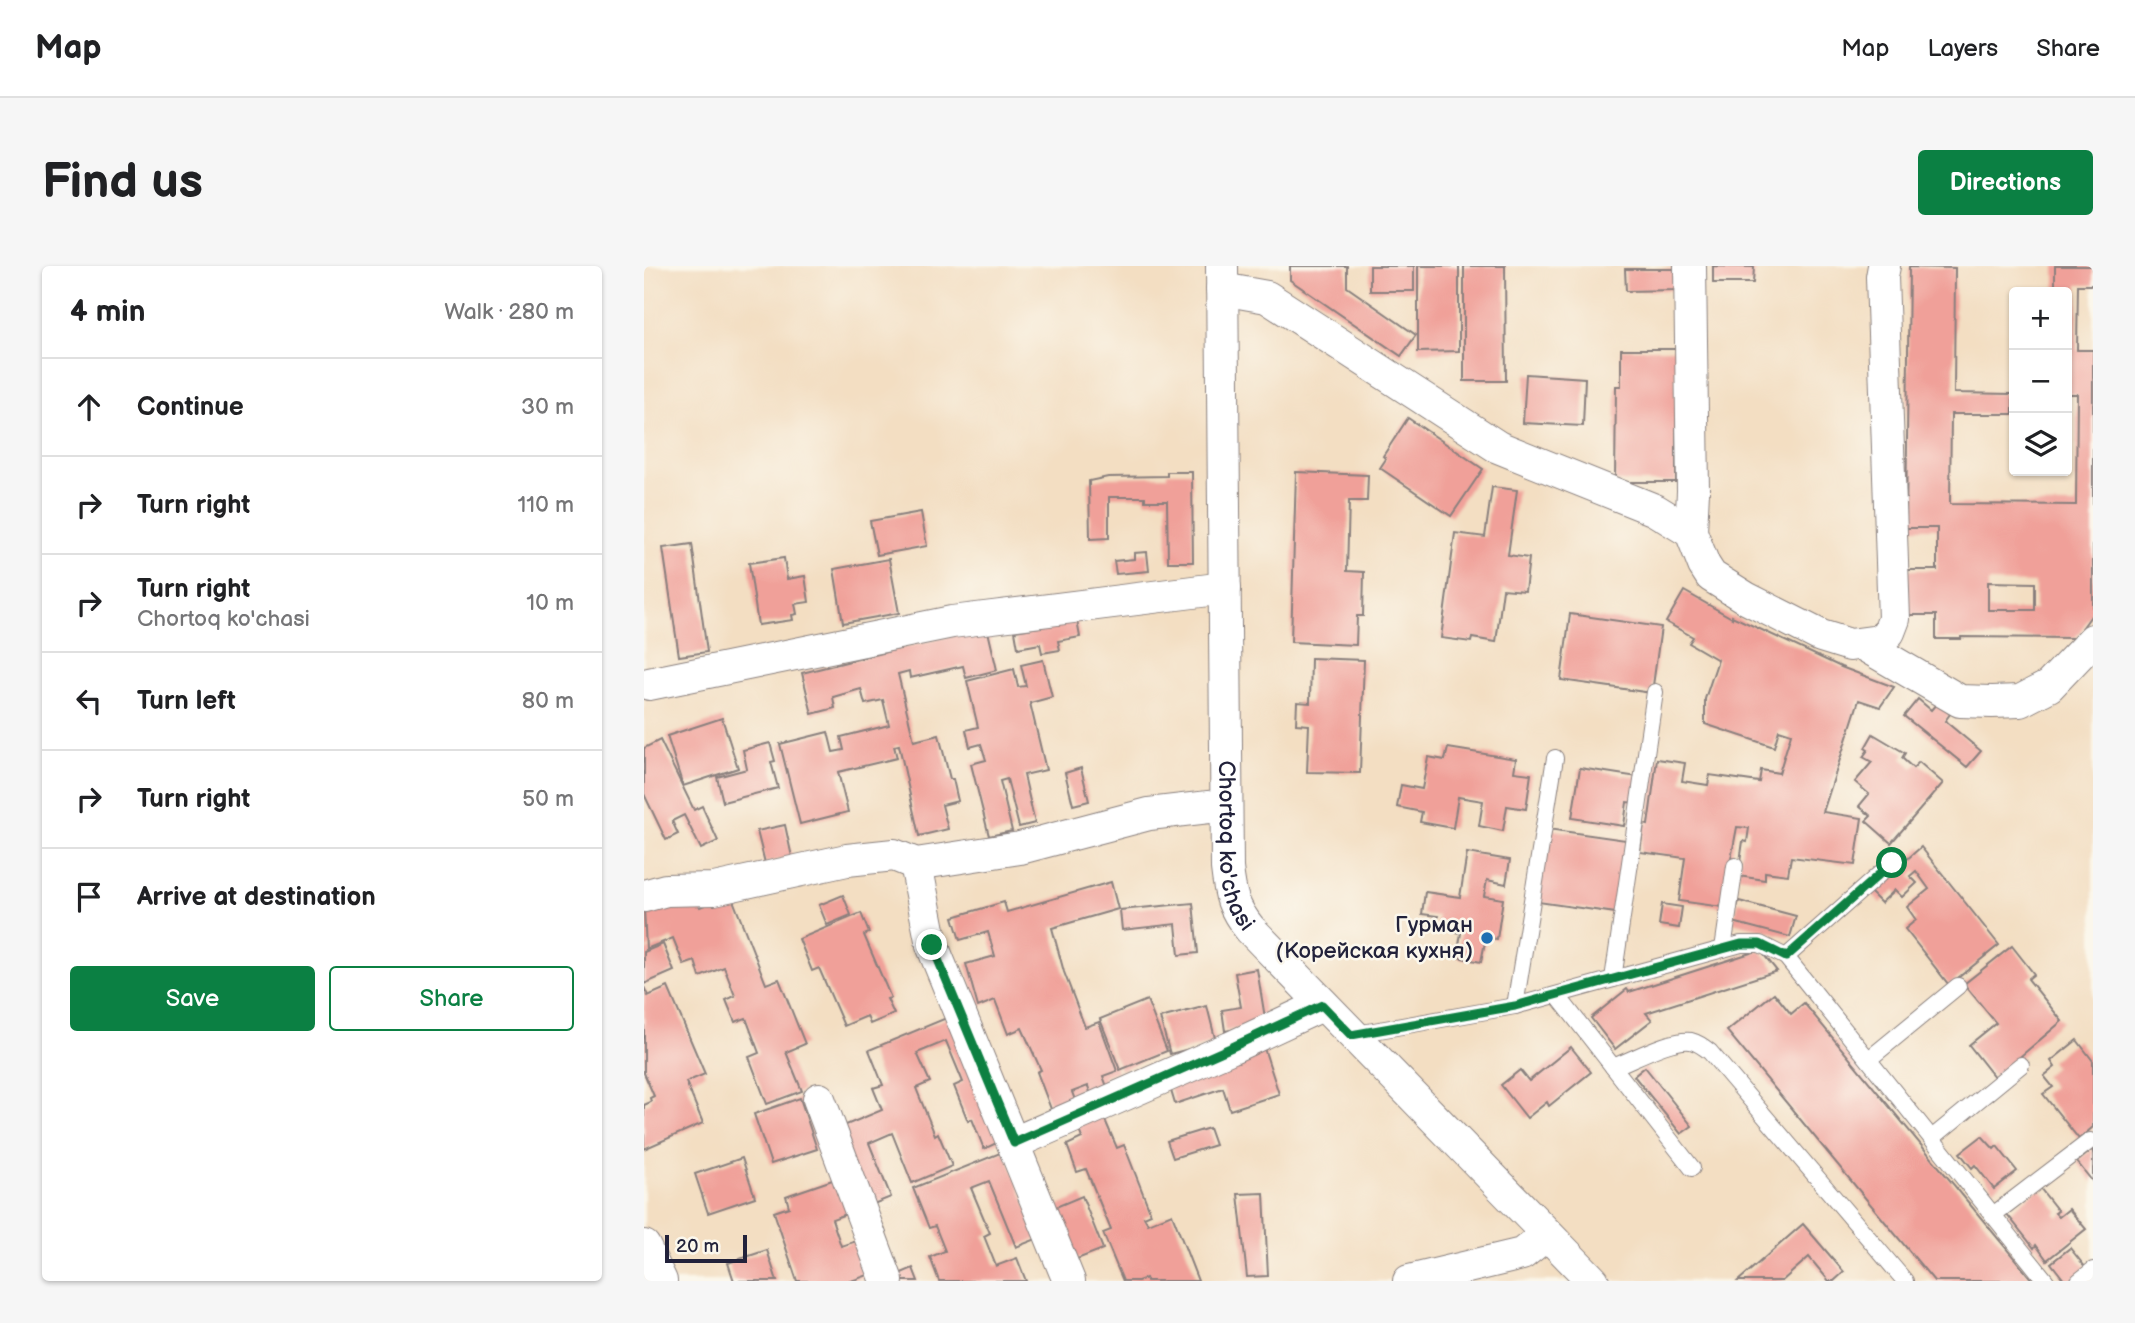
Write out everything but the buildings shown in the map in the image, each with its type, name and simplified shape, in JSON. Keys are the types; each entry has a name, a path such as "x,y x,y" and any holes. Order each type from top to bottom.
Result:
{"street":[{"path":"1690,266 1693,491 1691,532 1704,565 1721,584 1835,642 1850,645 1879,641 1889,632 1894,619 1882,291 1884,266"},
{"path":"1222,278 1267,297 1497,447 1655,509 1691,532"},
{"name":"Chortoq ko'chasi","path":"1222,278 1226,805 1230,897 1238,914 1250,929 1593,1281"},
{"path":"649,684 952,622 1225,589"},
{"path":"1864,645 1960,701 1992,702 2020,701 2049,686 2093,640"},
{"path":"644,896 666,890 714,889 846,860 894,855 916,864 1020,848 1149,814 1226,805"},
{"path":"916,864 932,945 1069,1281"},
{"path":"1014,1143 1322,1005"},
{"path":"819,1099 887,1281"},
{"path":"1409,1281 1522,1254 1547,1234"},
{"path":"644,1246 661,1281"}],"lane":[{"path":"1613,979 1655,692"},
{"path":"1515,1006 1556,758"},
{"path":"1786,957 1892,863"},
{"path":"1723,949 1735,866"},
{"path":"1351,1035 1515,1006 1723,949 1751,943 1760,944 1786,957 2046,1281"},
{"path":"1869,1059 1958,986"},
{"path":"1557,995 1692,1168"},
{"path":"1613,1067 1674,1043 1688,1040 1699,1043 1710,1052 1905,1281"},
{"path":"1932,1138 2021,1065"},
{"path":"1993,1215 2090,1141"},
{"path":"2079,1281 2093,1270"}],"place":[{"name":"Гурман (Корейская кухня)","path":"1487,938"}],"route":[{"path":"932,945 1014,1143 1322,1005 1351,1035 1515,1006 1741,944 1760,944 1786,957 1892,863"}]}
